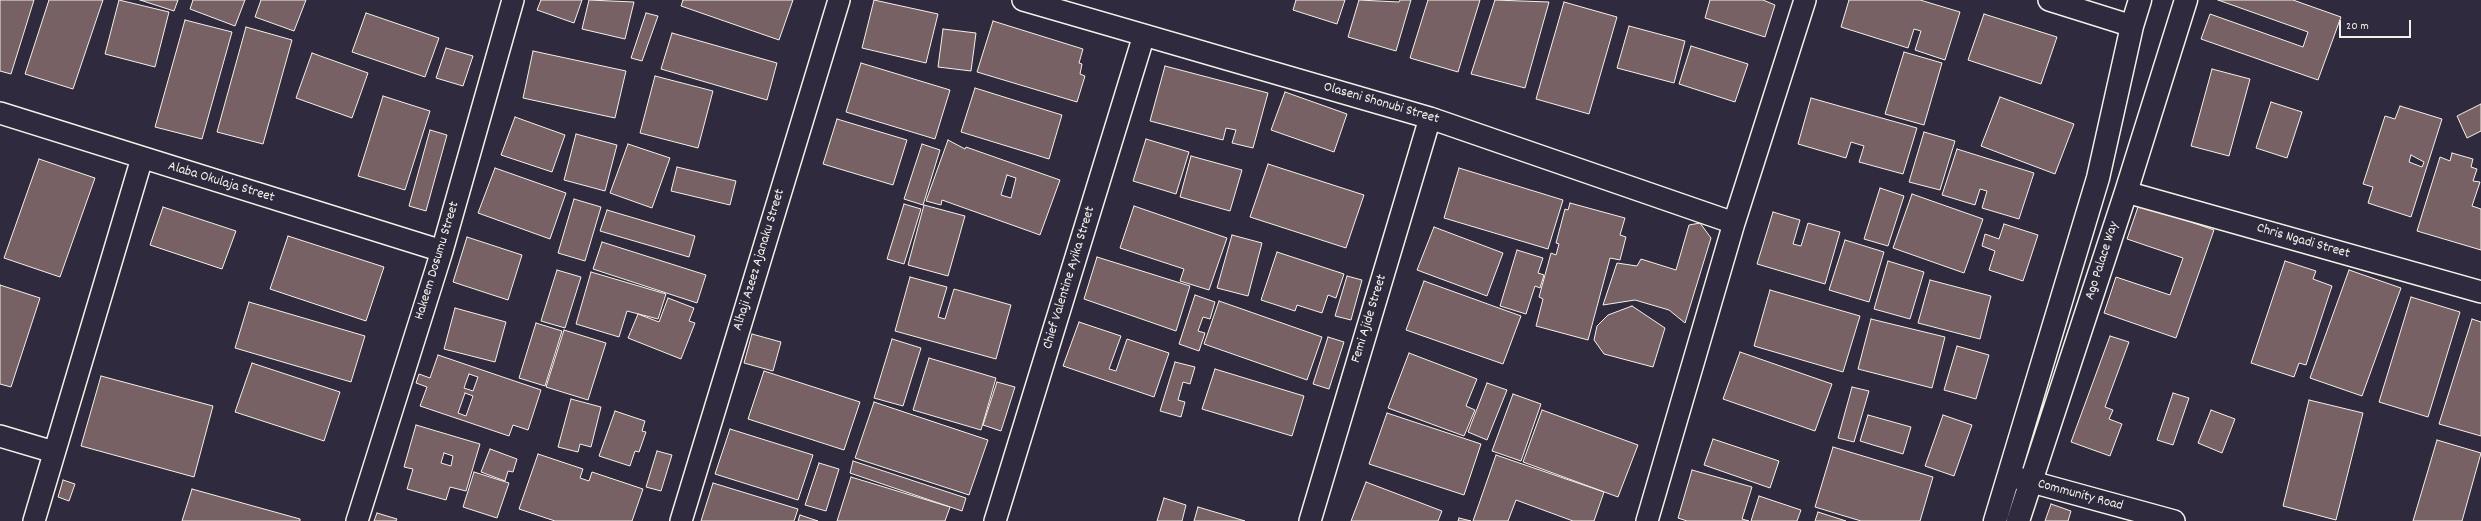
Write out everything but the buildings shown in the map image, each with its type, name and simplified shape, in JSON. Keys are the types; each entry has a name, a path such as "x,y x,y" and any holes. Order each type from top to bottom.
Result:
{"main road":[{"name":"Ago Palace Way","path":"2018,521 2020,479 2098,178 2132,26 2140,0"},
{"name":"Ago Palace Way","path":"1995,521 2020,479 2126,192 2186,0"}],"street":[{"name":"Hakeem Dosumu Street","path":"357,521 442,251 513,0"},
{"name":"Alhaji Azeez Ajanaku Street","path":"682,521 839,0"},
{"name":"Olaseni Shonubi Street","path":"1022,0 1430,118 1734,223"},
{"path":"1647,521 1734,223 1805,0"},
{"path":"2049,0 2132,26"},
{"name":"Chief Valentine Ayika Street","path":"995,521 1144,35"},
{"name":"Alaba Okulaja Street","path":"0,113 442,251"},
{"name":"Femi Ajide Street","path":"1310,521 1430,118"},
{"path":"34,521 142,158"},
{"name":"Chris Ngadi Street","path":"2126,192 2481,292"},
{"path":"0,436 54,452"},
{"name":"Community Road","path":"2020,479 2174,521"}]}
